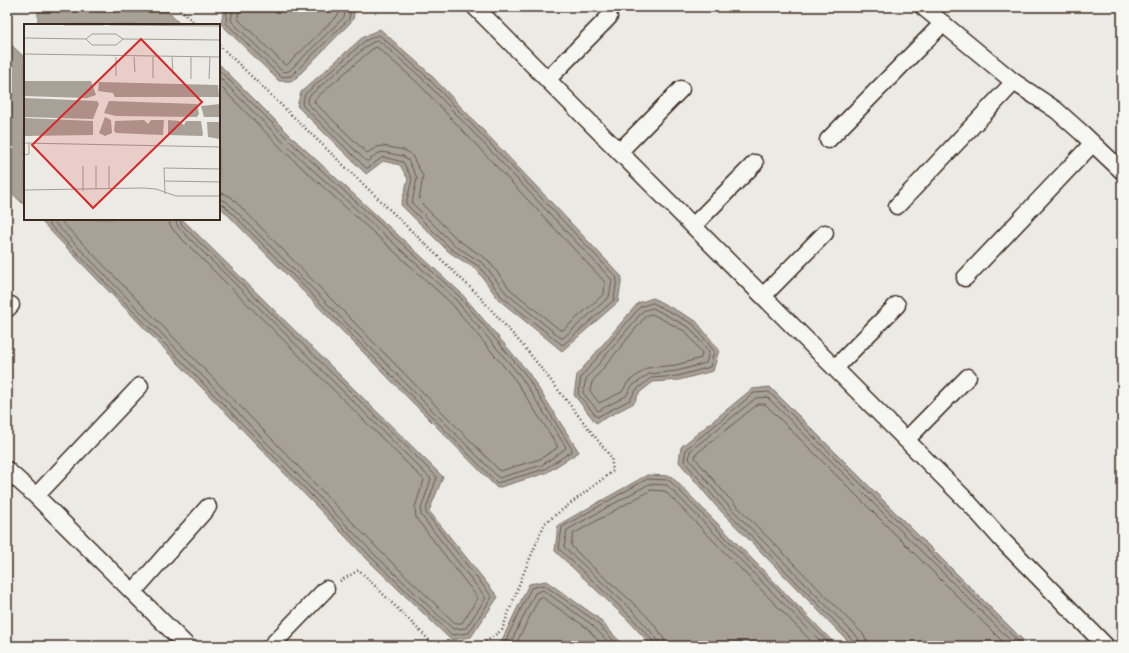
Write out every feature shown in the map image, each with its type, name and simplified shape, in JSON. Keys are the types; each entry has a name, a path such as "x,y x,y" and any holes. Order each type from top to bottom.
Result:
{"street":[{"path":"923,7 1014,82 1056,110 1122,171"},
{"path":"478,8 547,80 969,503 1003,541 1106,646"},
{"path":"547,80 609,17"},
{"path":"828,140 943,23"},
{"path":"897,206 1014,82"},
{"path":"619,152 681,89"},
{"path":"965,278 1092,143"},
{"path":"693,226 755,163"},
{"path":"763,296 825,233"},
{"path":"835,368 897,305"},
{"path":"906,440 968,377"},
{"path":"36,496 140,386"},
{"path":"7,470 36,496 187,646"},
{"path":"133,592 208,507"},
{"path":"271,646 326,589"}],"path":[{"path":"177,7 196,24"},
{"path":"220,46 478,295 526,350 611,457 613,471 545,524 522,577 502,630 480,646"},
{"path":"326,589 359,570 435,646"}],"water":[{"path":"38,7 163,7 180,24 40,24 38,22"},
{"path":"224,7 355,7 353,20 293,81 279,81 221,24"},
{"path":"380,29 428,72 622,277 618,302 562,351 499,300 477,270 449,252 401,205 408,179 400,165 383,161 366,174 297,106 301,92 363,37"},
{"path":"7,41 24,57 24,205 7,188"},
{"path":"220,65 298,143 461,293 528,372 579,452 546,473 497,488 220,207"},
{"path":"40,220 183,220 443,477 429,511 498,597 471,637 451,640 371,563"},
{"path":"653,298 696,321 719,350 713,371 679,380 653,382 639,393 634,403 596,423 574,395 577,375 638,303"},
{"path":"770,387 1029,646 853,646 716,506 679,462 681,447 752,389"},
{"path":"647,475 671,476 837,646 652,646 627,619 555,551 558,525"},
{"path":"546,581 597,617 624,646 499,646 529,584"}]}
